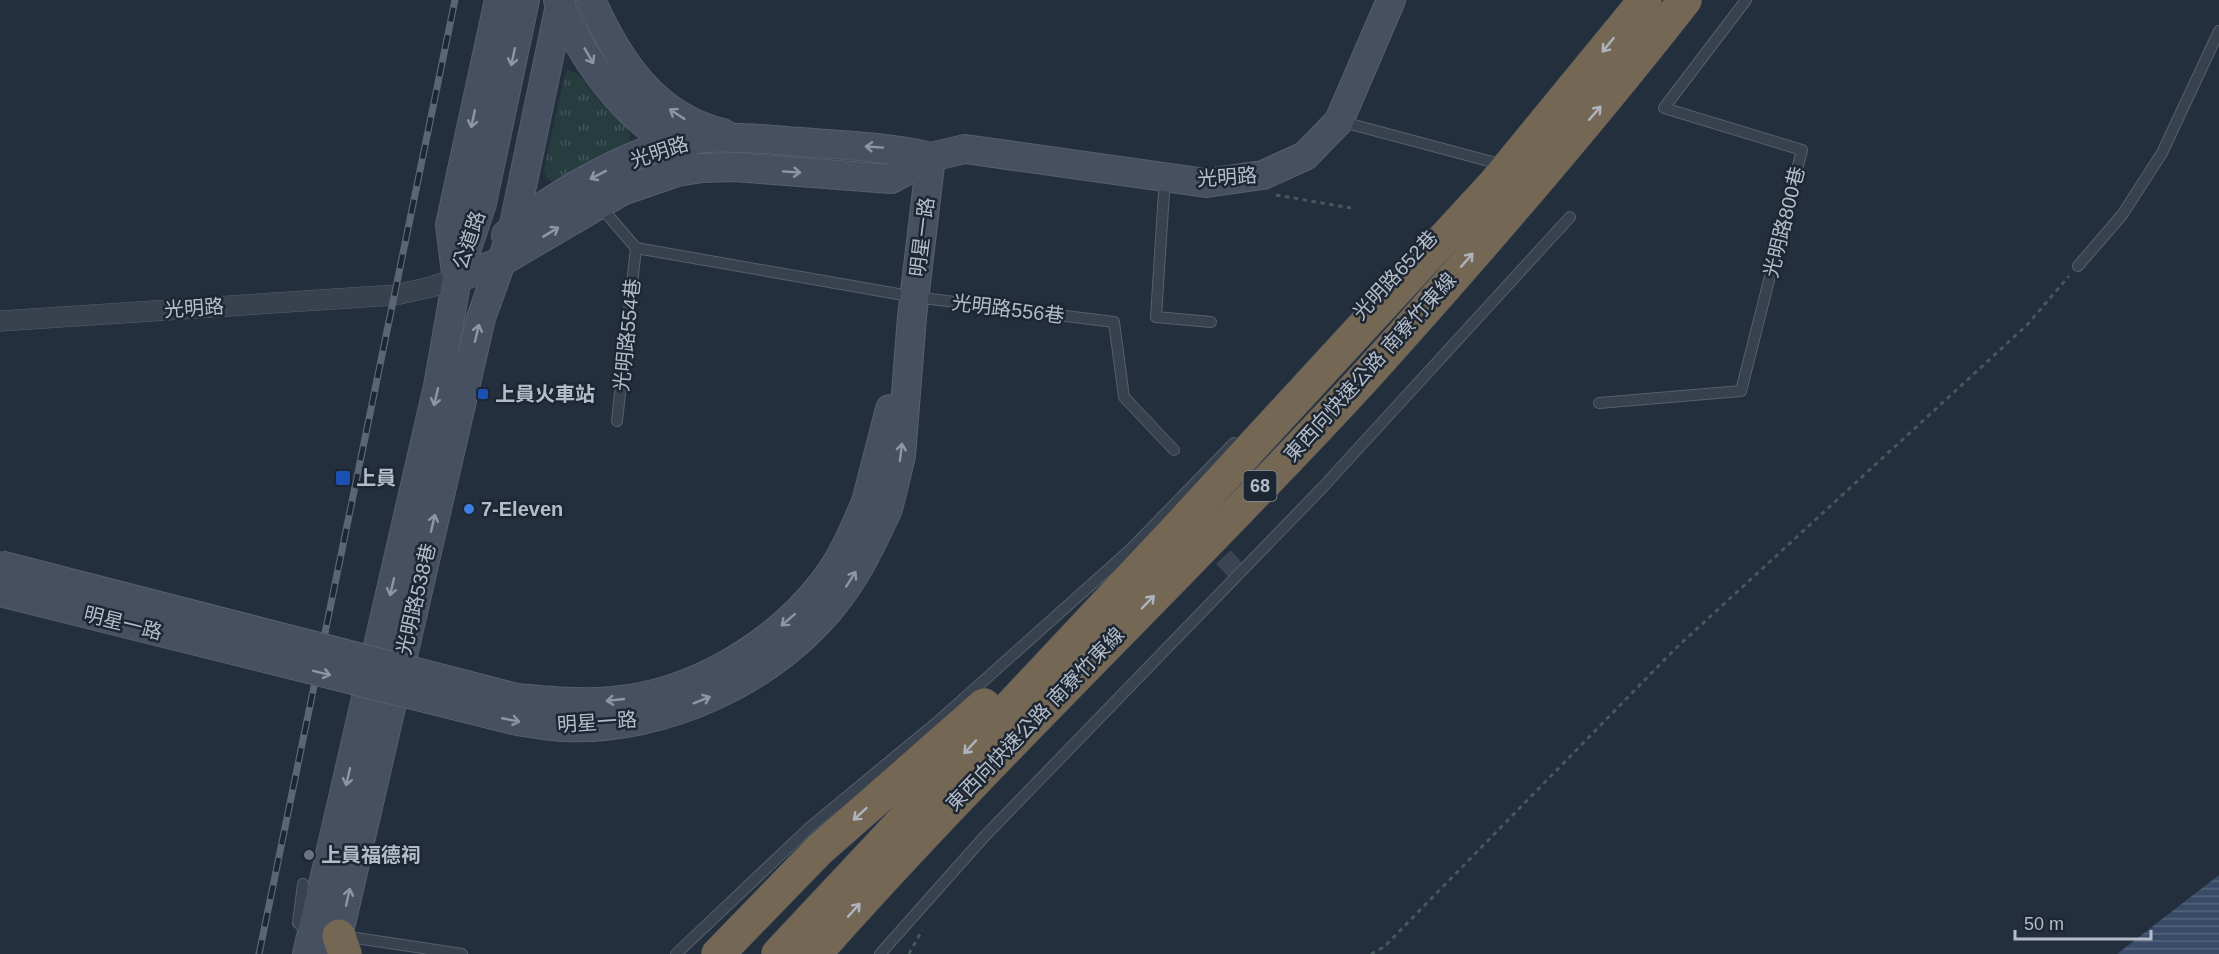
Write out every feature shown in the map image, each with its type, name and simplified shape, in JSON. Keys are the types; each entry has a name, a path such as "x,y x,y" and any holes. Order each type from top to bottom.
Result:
{"highway":[{"name":"東西向快速公路 南寮竹東線","path":"778,954 1096,612 1181,524 1495,183 1645,0"},
{"name":"東西向快速公路 南寮竹東線","path":"815,954 886,874 1365,376 1607,100 1685,0"},
{"path":"718,954 733,943 819,850 993,697 1096,612"}],"street":[{"name":"公道路","path":"457,278 450,225 499,0"},
{"name":"公道路","path":"457,278 482,203 525,0"},
{"path":"591,0 618,56 649,93 691,123 721,133 752,138"},
{"name":"光明路","path":"0,321 384,296 414,292 457,278 507,246 621,191 677,172 702,168 734,167 891,179 931,158 965,149 1206,183 1263,175 1305,156 1339,121 1391,0"},
{"name":"公道路","path":"561,1 597,71 612,93 646,125 671,143 699,157 734,167"},
{"name":"公道路","path":"507,246 561,1"},
{"name":"光明路","path":"507,246 572,188 671,143 702,139 752,138 894,148 931,158"},
{"name":"明星一路","path":"0,565 517,698 562,703 614,701 660,693 711,672 756,646 793,617 824,582 848,542 877,505 901,456 913,307 931,158"},
{"name":"光明路538巷","path":"327,942 486,299 507,246"},
{"name":"光明路538巷","path":"327,942 438,386 457,278"},
{"name":"明星一路","path":"0,592 513,720 563,727 615,724 677,710 721,692 770,663 805,635 839,597 868,553 877,505"}],"lane":[{"name":"光明路800巷","path":"1599,403 1741,391 1802,150 1664,108 1746,0"},
{"path":"2078,266 2122,215 2162,153 2219,31"},
{"name":"光明路652巷","path":"1339,121 1500,164 1358,314"},
{"path":"1165,177 1156,317 1211,322"},
{"path":"598,203 636,248"},
{"path":"880,954 984,837 1322,488 1570,216"},
{"name":"光明路556巷","path":"636,248 913,307 1113,322 1124,398 1174,450"},
{"name":"光明路554巷","path":"617,422 636,248"},
{"path":"676,954 809,828 1045,628 1131,549 1238,438"},
{"path":"101,605 292,655"},
{"path":"303,884 298,923 327,942 462,954"}],"path":[{"path":"1371,954 1384,947 1675,649 2027,324 2078,266"}],"green space":[{"path":"568,70 579,75 601,103 626,126 630,134 630,141 559,180 551,181 546,177 544,169 565,74"}],"water":[{"path":"2219,875 2219,954 2117,954"}],"tunnel":[{"path":"1203,535 1239,574"}],"railway":[{"path":"259,954 455,0"}],"place":[{"name":"上員火車站","path":"483,394"},
{"name":"上員","path":"343,478"},
{"name":"7-Eleven","path":"469,509"},
{"name":"上員福德祠","path":"309,855"}]}
